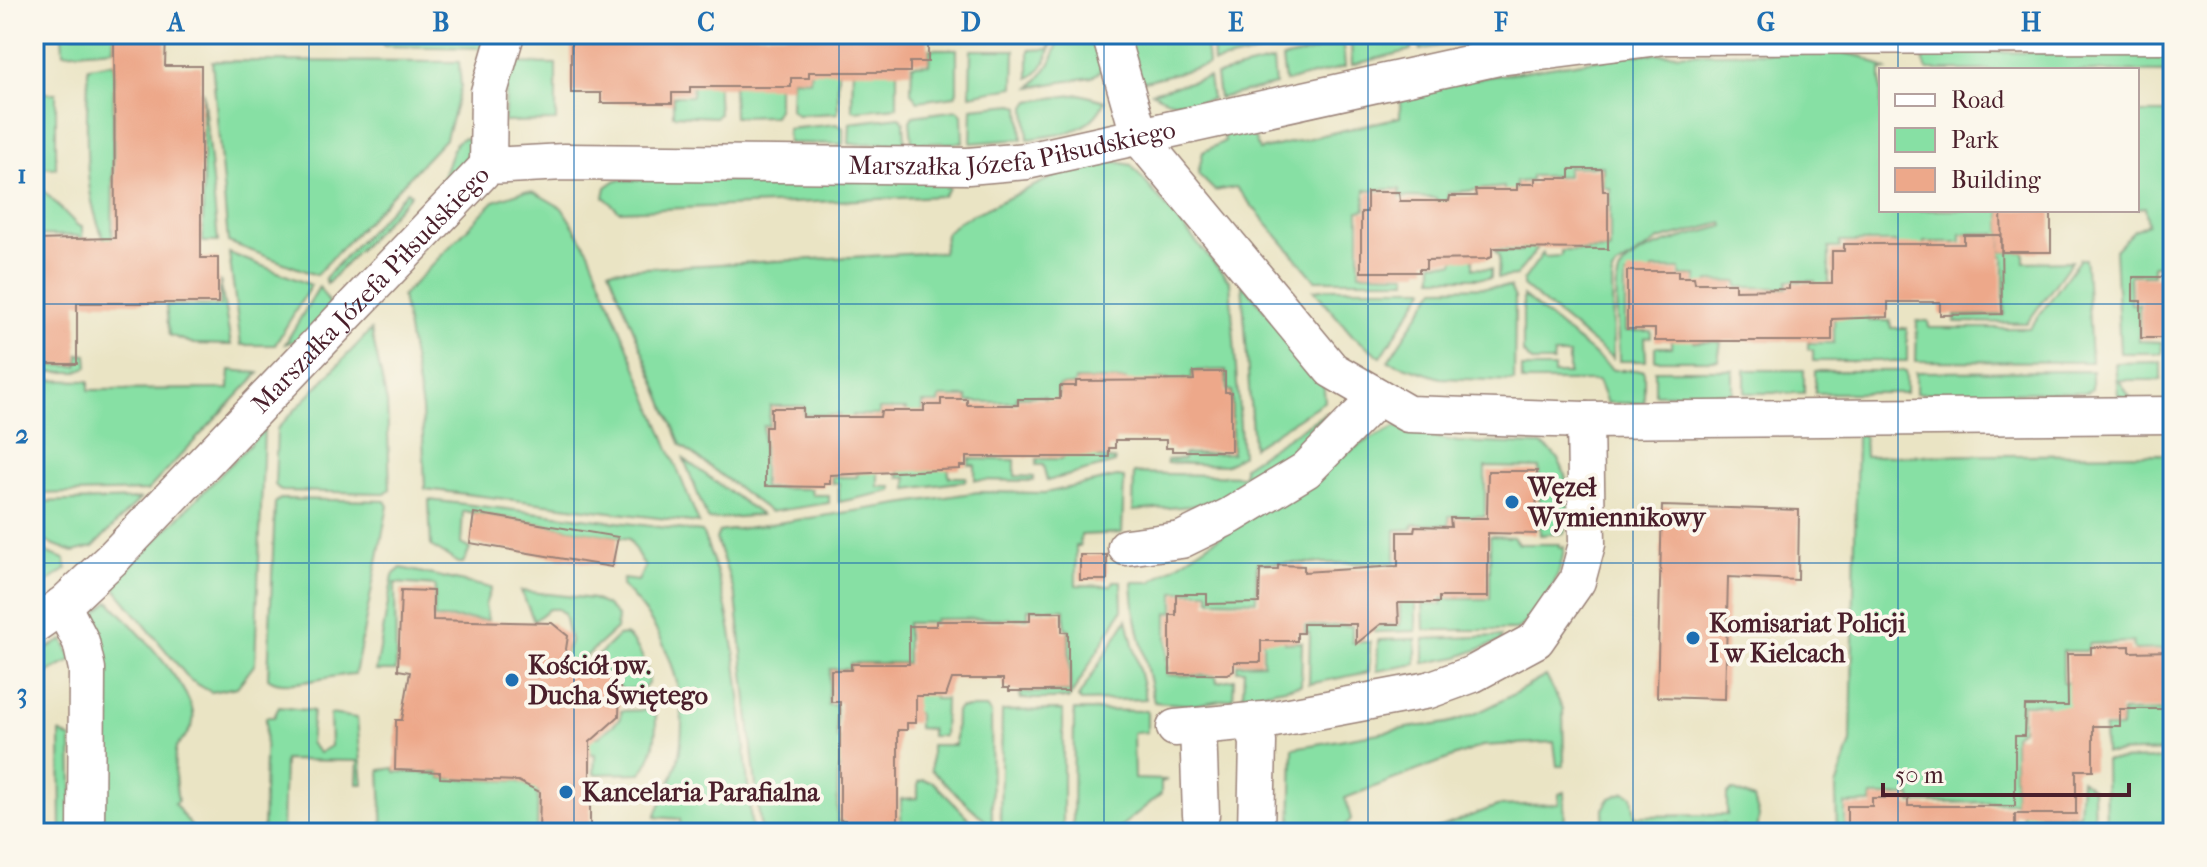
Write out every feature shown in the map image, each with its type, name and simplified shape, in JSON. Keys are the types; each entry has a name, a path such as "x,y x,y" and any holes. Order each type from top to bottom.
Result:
{"street":[{"path":"488,166 489,92 506,34"},
{"path":"1110,34 1140,138 1332,370 1408,414 1585,420 2173,415"},
{"name":"Marszałka Józefa Piłsudskiego","path":"48,615 112,559 488,166 564,162 968,166 1027,161 1499,57 1666,36 2173,35"},
{"path":"1126,547 1169,543 1230,516 1306,470 1378,397"},
{"path":"1201,815 1187,727 1251,721 1429,690 1473,674 1536,640 1577,581 1587,544 1585,420"},
{"path":"48,615 81,642 87,669 86,833"},
{"path":"1251,721 1258,742 1256,830"}],"green space":[{"path":"62,34 114,34 113,49 63,53"},
{"path":"170,34 358,34 351,41 170,37"},
{"path":"376,34 488,34 483,48 384,46"},
{"path":"1049,34 1053,34 1051,47 1046,59 1035,75 1029,78 1029,50 1049,49"},
{"path":"1059,34 1098,34 1106,67 1092,77 1031,87 1049,65"},
{"path":"1123,34 1205,34 1208,65 1141,82"},
{"path":"1212,34 1273,34 1274,49 1213,63"},
{"path":"1381,34 1411,34 1411,50 1352,65 1351,43"},
{"path":"1420,34 1495,34 1420,50"},
{"path":"1343,44 1345,67 1285,82 1282,59"},
{"path":"930,49 957,49 957,91 955,96 918,101 911,93 912,65 929,64"},
{"path":"971,50 1015,50 1014,87 970,95"},
{"path":"1840,52 1864,57 1883,68 1879,68 1879,212 2001,212 2002,252 2024,252 2024,262 2072,261 2027,323 1955,322 1955,316 2004,315 2004,256 1997,255 1996,233 1961,234 1961,242 1924,242 1924,248 1896,248 1895,242 1840,242 1840,248 1829,248 1829,288 1815,287 1815,281 1787,281 1787,288 1738,287 1737,282 1709,281 1708,287 1696,287 1697,276 1680,276 1680,269 1652,269 1652,275 1625,276 1625,331 1651,331 1651,337 1645,338 1646,361 1619,361 1616,292 1619,274 1625,265 1650,249 1724,226 1723,223 1659,240 1616,268 1612,273 1613,359 1523,286 1523,281 1543,253 1544,257 1561,256 1561,251 1610,250 1610,188 1603,188 1603,166 1567,167 1567,176 1531,176 1531,181 1516,182 1516,194 1504,194 1504,187 1448,193 1448,203 1437,203 1436,198 1400,197 1400,189 1365,190 1365,210 1359,211 1359,273 1407,274 1407,280 1315,280 1236,187 1215,191 1198,174 1203,152 1225,141 1223,133 1247,128 1259,150 1400,117 1400,98 1412,89 1632,54"},
{"path":"1930,52 2173,53 2173,72 2139,72 2139,68 1926,68 1923,59"},
{"path":"212,61 459,62 461,87 446,138 316,275 228,242"},
{"path":"1273,61 1275,85 1219,98 1216,75"},
{"path":"114,63 112,254 101,232 89,187 87,139 88,67"},
{"path":"508,63 556,64 556,121 504,122"},
{"path":"811,64 838,65 838,113 797,115 791,110 792,79 810,80"},
{"path":"853,65 897,65 897,107 852,109"},
{"path":"1209,77 1212,99 1181,102 1152,92"},
{"path":"693,79 717,79 719,114 716,117 673,115 673,96 692,96"},
{"path":"733,80 778,80 778,109 774,116 734,117"},
{"path":"203,91 218,242 203,242"},
{"path":"34,93 56,93 56,168 34,167"},
{"path":"1080,94 1105,101 1091,120 1073,130 1028,139 1026,107 1030,101"},
{"path":"1014,104 1020,107 1022,139 971,143 972,108"},
{"path":"958,110 962,115 963,143 912,143 910,121 913,116"},
{"path":"2139,113 2173,113 2173,265 2153,265 2153,275 2130,275 2131,304 2139,304 2139,341 2161,342 2162,353 2120,353 2115,250 2134,230 2148,224 2145,207 2139,208"},
{"path":"900,117 904,122 905,143 849,144 850,123"},
{"path":"837,124 843,128 843,144 788,143 787,129"},
{"path":"463,138 471,139 467,153 459,171 446,188 441,181 456,142"},
{"path":"1107,160 1131,165 1230,282 1242,455 1226,465 1167,463 1167,460 1183,459 1183,454 1232,453 1232,391 1227,390 1226,370 1192,371 1192,379 1157,379 1157,386 1126,385 1126,380 1075,380 1074,385 1059,386 1057,402 1045,402 1045,396 1016,397 1016,402 968,402 967,397 940,397 939,403 923,403 922,415 907,415 906,409 879,409 879,415 853,415 853,421 839,421 839,415 804,415 804,406 770,406 769,426 763,426 763,488 811,489 812,495 829,495 829,503 770,512 681,445 609,270 943,252 946,233 959,221 1068,170"},
{"path":"616,180 945,180 949,188 943,196 619,211 604,197 606,187"},
{"path":"34,181 78,226 82,226 83,254 78,254 78,236 34,235"},
{"path":"407,191 411,194 327,284 325,278"},
{"path":"524,191 534,192 562,208 589,251 699,523 425,489 422,409 402,296 494,201"},
{"path":"1522,239 1540,245 1516,276 1498,278 1499,257 1495,250 1521,251"},
{"path":"1454,251 1473,251 1473,268 1491,269 1491,278 1433,278 1433,262 1454,263"},
{"path":"229,253 311,285 275,345 241,345"},
{"path":"2080,259 2085,259 2086,265 2091,362 1916,361 1917,321 1928,321 1929,328 2030,328"},
{"path":"220,280 231,345 194,344 169,335 166,305 220,306"},
{"path":"1242,283 1323,380 1325,401 1253,447"},
{"path":"319,287 333,309 308,336 285,344"},
{"path":"1510,287 1515,298 1514,381 1440,378 1388,361 1436,288"},
{"path":"1425,289 1381,357 1353,336 1314,290"},
{"path":"1523,296 1613,370 1644,370 1644,403 1607,403 1598,381 1522,381 1522,368 1554,368 1554,374 1569,374 1569,355 1554,355 1553,362 1532,362 1523,353"},
{"path":"1834,306 1868,306 1869,321 1890,321 1891,328 1907,328 1907,361 1813,361 1813,350 1808,349 1808,343 1834,343"},
{"path":"371,330 387,403 390,489 385,493 281,491 275,485 277,429"},
{"path":"1671,330 1693,330 1694,342 1721,342 1718,360 1655,360 1655,347 1671,347"},
{"path":"79,354 87,355 88,367 77,372 34,372 34,365 78,366"},
{"path":"2161,362 2161,380 2119,380 2133,402 2118,395 2115,363"},
{"path":"230,370 259,373 147,491 34,494 34,380 89,381 89,390 229,389"},
{"path":"1655,370 1733,370 1733,393 1655,394"},
{"path":"1745,370 1804,370 1804,393 1745,393"},
{"path":"1815,371 1906,371 1906,393 1815,393"},
{"path":"2092,371 2092,389 2087,392 1916,393 1916,372"},
{"path":"1324,414 1309,451 1233,497 1191,506 1133,511 1134,473 1244,476 1244,466"},
{"path":"1397,426 1408,432 1458,442 1541,445 1559,461 1564,472 1568,509 1564,533 1540,535 1539,468 1485,467 1485,516 1449,516 1449,525 1413,524 1412,529 1395,530 1395,563 1257,563 1256,601 1210,600 1209,592 1174,592 1174,612 1167,613 1167,675 1216,676 1217,682 1234,679 1233,698 1194,705 1154,702 1134,609 1132,582 1151,582 1364,442"},
{"path":"264,430 255,664 237,687 211,692 190,680 116,590 117,580"},
{"path":"1857,435 1864,435 1865,456 2173,454 2173,649 2134,650 2133,642 2089,644 2087,651 2063,651 2063,682 2073,682 2073,713 2048,713 2047,704 2022,704 2022,729 2014,735 2015,802 1911,803 1911,796 1872,796 1871,803 1845,804 1845,833 1837,833 1836,787 1851,742"},
{"path":"1064,443 1097,443 1098,458 1115,460 1115,463 1047,481 1043,465 1036,465 1037,459 1063,459"},
{"path":"684,459 761,515 708,520"},
{"path":"969,459 1015,460 1015,476 1034,477 1033,481 975,480 975,465 969,465"},
{"path":"948,460 949,477 966,477 965,481 907,489 907,477 899,477 899,471"},
{"path":"858,471 878,471 878,487 892,487 892,491 839,502 839,483 832,483 832,477 857,477"},
{"path":"1124,478 1122,533 1081,535 1080,546 1076,546 1076,585 1111,586 1113,581 1121,581 1122,610 1069,699 1021,699 1020,693 1070,692 1069,629 1065,628 1065,609 1028,609 1028,618 935,619 934,623 907,623 907,663 850,663 850,669 830,669 828,705 836,705 837,739 844,740 843,767 838,769 837,821 843,822 843,833 761,833 736,597 716,539 719,532 978,492 1045,493"},
{"path":"140,499 93,547 73,552 34,537 34,502"},
{"path":"280,499 385,501 388,506 355,674 296,683 275,682 268,678 275,503"},
{"path":"429,500 702,532 715,568 733,642 752,833 680,833 680,819 655,817 678,760 681,712 672,666 663,644 652,623 622,586 623,579 638,581 645,567 629,539 463,511 461,544 470,549 463,563 459,563 431,546"},
{"path":"1490,536 1513,537 1518,544 1559,544 1559,547 1564,547 1559,571 1542,604 1517,630 1424,630 1423,603 1442,605 1442,599 1490,599"},
{"path":"34,548 64,559 67,569 34,591"},
{"path":"401,568 491,588 485,605 488,620 434,618 435,586 395,583 396,671 376,671 393,575"},
{"path":"1400,587 1416,593 1416,631 1374,632 1374,626 1400,625"},
{"path":"521,591 593,599 606,605 617,616 616,629 574,667 559,668 570,641 564,614 558,609 549,609 534,621"},
{"path":"109,601 175,677 192,710 192,726 176,750 178,801 174,803 196,833 99,833 89,618"},
{"path":"1127,619 1146,699 1081,701 1078,698"},
{"path":"1263,626 1284,626 1285,643 1302,642 1301,685 1243,696 1244,670 1237,670 1237,664 1263,663"},
{"path":"1305,626 1352,626 1352,642 1370,642 1369,672 1309,684 1310,633 1305,633"},
{"path":"625,635 638,649 647,669 649,682 644,688 623,690 600,669 584,669 618,636"},
{"path":"1501,636 1501,641 1458,657 1424,663 1424,639"},
{"path":"1416,639 1416,664 1377,671 1378,640"},
{"path":"63,640 73,660 40,676 34,666 34,655"},
{"path":"1546,676 1563,709 1564,766 1557,766 1554,742 1482,746 1345,798 1351,819 1339,833 1291,833 1293,748 1453,722 1485,709"},
{"path":"912,681 934,681 934,699 945,699 944,736 931,736 931,729 918,728 918,713 912,712"},
{"path":"279,707 313,711 310,743 319,753 331,746 330,714 357,718 363,784 357,784 358,761 284,760 282,833 263,833 266,717 274,717"},
{"path":"960,708 986,708 991,713 992,827 931,770 931,745 955,745 956,711"},
{"path":"648,710 656,716 655,739 652,753 641,773 594,774 595,754 582,753 584,737 599,737 621,718 621,711"},
{"path":"1063,710 1063,832 1005,833 1000,828 1002,711"},
{"path":"1074,710 1147,711 1147,732 1133,733 1134,779 1167,780 1161,782 1161,794 1114,832 1073,832"},
{"path":"2173,711 2173,751 2105,753 2104,728 2121,728 2122,712"},
{"path":"60,732 71,739 73,833 61,833"},
{"path":"2173,759 2173,817 2145,833 2106,833 2105,760"},
{"path":"394,768 395,772 440,773 440,778 453,779 457,773 457,779 517,781 529,786 538,783 537,833 383,833 380,770"},
{"path":"2081,779 2093,789 2094,833 2022,833 2022,808 2040,808 2040,815 2079,815"},
{"path":"918,782 933,782 983,833 901,832 901,799 918,798"},
{"path":"1732,790 1754,799 1759,816 1757,833 1725,833 1724,824 1635,826 1635,833 1604,833 1603,809 1610,798 1625,792 1632,796 1635,816 1727,815 1727,795"},
{"path":"1564,792 1565,833 1425,833 1497,806 1559,804 1559,794"}],"building":[{"path":"114,34 166,34 165,66 201,66 201,258 218,258 218,303 77,303 77,364 34,364 34,240 115,238"},
{"path":"689,34 928,34 928,62 910,62 910,72 809,72 809,78 791,78 791,87 690,87 690,93 672,93 672,103 601,103 601,93 571,93 571,37 689,38"},
{"path":"1570,169 1602,169 1603,191 1608,191 1608,249 1492,248 1492,257 1486,259 1426,260 1426,269 1419,269 1419,272 1361,272 1361,212 1367,212 1367,192 1399,192 1400,201 1449,201 1450,196 1476,196 1475,190 1517,190 1517,184 1535,184 1535,178 1570,178"},
{"path":"2001,212 2051,212 2051,252 2002,252"},
{"path":"1964,235 2001,235 2002,314 1940,315 1940,302 1888,302 1888,317 1832,319 1832,341 1655,341 1655,329 1627,329 1627,271 1678,271 1678,277 1694,277 1695,283 1735,283 1735,290 1789,289 1789,283 1832,283 1832,251 1844,251 1844,244 1964,244"},
{"path":"2133,277 2173,277 2173,338 2141,338 2141,301 2133,301"},
{"path":"1193,372 1225,372 1225,392 1231,392 1231,451 1172,451 1172,448 1166,448 1166,440 1115,440 1115,448 1109,448 1109,457 966,457 966,466 960,466 960,469 830,475 830,484 824,484 824,487 765,486 765,427 771,427 771,408 803,408 803,417 880,417 881,411 924,411 924,405 941,405 941,399 967,399 967,405 1018,405 1018,399 1060,399 1060,386 1076,386 1076,381 1194,380"},
{"path":"1488,471 1537,471 1536,534 1488,533 1488,597 1439,597 1439,603 1398,603 1399,624 1381,624 1356,644 1356,624 1303,624 1303,633 1297,633 1297,641 1261,641 1261,662 1234,662 1234,671 1228,674 1170,674 1170,615 1176,615 1176,594 1207,594 1207,604 1259,603 1260,570 1278,570 1278,565 1304,566 1304,572 1398,566 1398,532 1414,532 1415,526 1451,527 1450,518 1487,518"},
{"name":"Komisariat Policji I w Kielcach","path":"1662,506 1799,510 1798,580 1728,577 1725,699 1657,697"},
{"path":"474,513 618,537 612,567 470,543"},
{"path":"1080,555 1107,555 1107,580 1080,580"},
{"name":"Kościół pw. Ducha Świętego","path":"401,590 433,591 433,620 552,623 568,636 563,669 600,670 620,688 619,716 590,742 590,833 539,833 540,792 518,781 440,778 440,772 395,770 396,720 402,720 410,672 398,670"},
{"path":"1030,612 1062,612 1062,632 1068,632 1068,691 1009,691 1009,688 1003,688 1003,679 952,679 946,696 916,696 916,723 907,723 907,730 898,730 898,833 845,833 845,820 840,820 840,702 831,702 831,670 851,670 851,664 909,664 909,626 936,626 936,621 1030,621"},
{"path":"2130,646 2130,652 2173,651 2173,709 2120,709 2120,726 2093,726 2093,770 2076,770 2076,814 2015,814 2015,833 1847,833 1847,806 1872,806 1872,798 1908,798 1908,806 2015,806 2015,736 2024,736 2025,706 2068,706 2067,654 2091,654 2091,647"}],"place":[{"name":"Węzeł Wymiennikowy","path":"1512,502"},
{"name":"Komisariat Policji I w Kielcach","path":"1693,638"},
{"name":"Kościół pw. Ducha Świętego","path":"512,680"},
{"name":"Kancelaria Parafialna","path":"566,792"}]}
